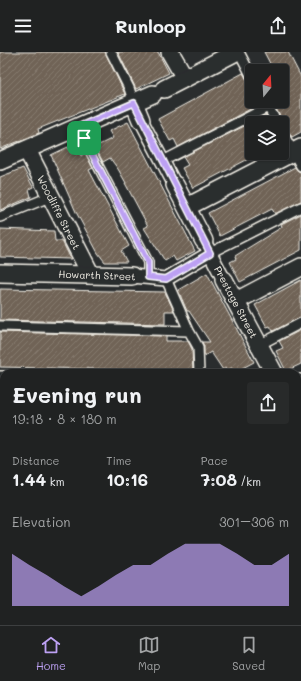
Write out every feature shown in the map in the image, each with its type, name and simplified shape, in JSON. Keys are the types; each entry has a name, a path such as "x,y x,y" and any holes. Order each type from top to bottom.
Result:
{"street":[{"path":"170,52 185,78"},
{"path":"0,161 159,92 235,52"},
{"name":"Prestage Street","path":"134,103 175,186 259,345 266,369"},
{"name":"Woodliffe Street","path":"27,150 52,196 91,275"},
{"path":"187,207 298,155"},
{"path":"166,279 208,247"},
{"path":"236,301 301,266"},
{"name":"Howarth Street","path":"0,273 91,275 166,279"}],"lane":[{"path":"111,52 129,88 134,103"},
{"path":"235,52 245,67"},
{"path":"163,161 260,108"},
{"path":"78,127 148,262 140,277"},
{"path":"289,142 298,155"},
{"path":"0,217 52,196"},
{"path":"208,247 301,207"},
{"path":"166,279 189,331 198,347 199,369"},
{"path":"259,345 301,323"},
{"path":"0,326 189,331"}],"building":[{"path":"0,52 105,52 125,94 38,129 39,133 0,149"},
{"path":"118,52 158,52 169,73 136,89"},
{"path":"264,52 288,52 301,77 301,132 292,137 289,132 289,116 280,116 276,108 289,108 289,64 270,64"},
{"path":"243,73 245,76 245,108 252,108 178,147 174,139 170,141 158,119"},
{"path":"128,122 195,251 176,261 173,256 165,261 144,228 148,226 118,169 110,158 103,162 95,147 113,138 109,131"},
{"path":"245,126 245,160 246,160 193,188 182,168 188,165 183,157"},
{"path":"68,147 71,153 78,150 81,156 85,153 93,168 89,170 129,246 121,251 127,262 105,262 98,253 76,212 51,155"},
{"path":"295,167 301,172 301,201 275,214 272,209 220,236 208,213"},
{"path":"23,168 33,187 29,189 31,197 0,210 0,177"},
{"path":"301,214 301,250 240,282 230,262 236,259 235,256 282,227 281,224"},
{"path":"0,229 54,231 55,241 62,241 71,259 0,257"},
{"path":"207,273 254,362 241,369 222,369 211,352 204,356 204,346 202,342 210,342 189,311 187,311 178,290"},
{"path":"301,280 301,317 273,331 270,326 267,327 255,305"},
{"path":"0,289 165,292 174,311 165,311 165,324 0,320"},
{"path":"301,330 301,364 290,369 285,369 276,351 283,348 279,341"},
{"path":"0,332 166,336 166,341 188,341 192,349 193,369 96,369 0,367"}],"route":[{"path":"134,103 210,253 166,279 148,277 148,262 84,138 78,127 134,103"}]}
